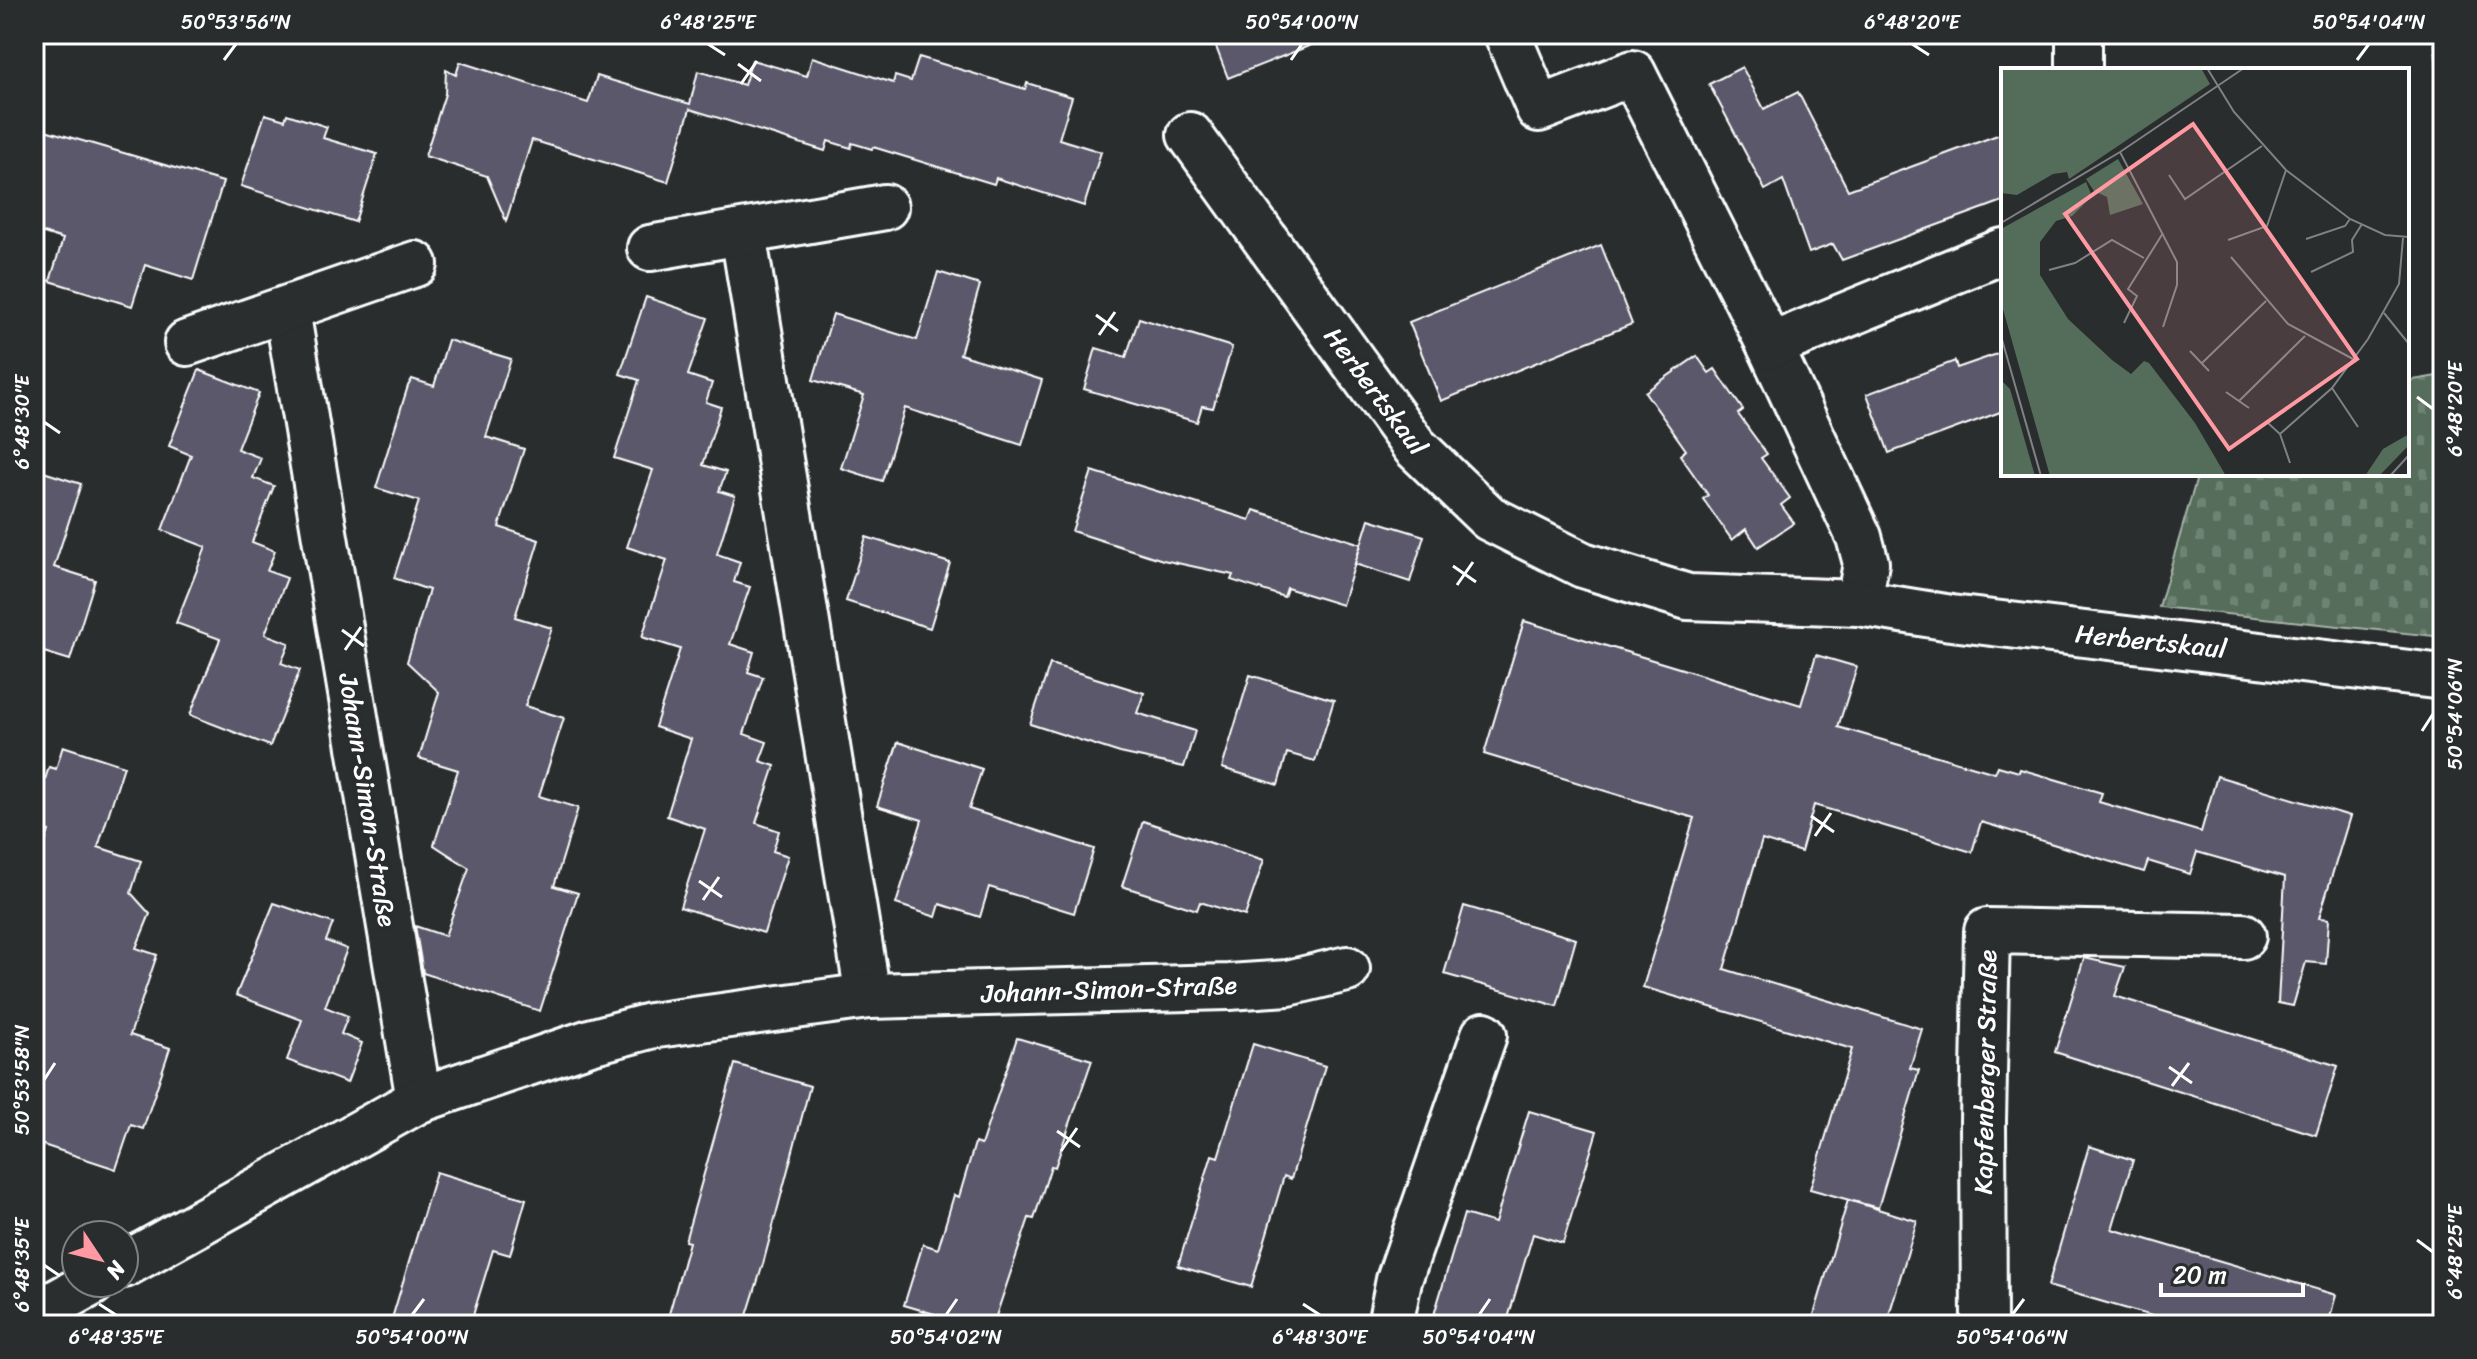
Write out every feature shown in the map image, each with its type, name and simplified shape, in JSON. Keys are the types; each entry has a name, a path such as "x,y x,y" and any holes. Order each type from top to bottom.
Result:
{"street":[{"path":"1507,34 1539,109 1633,73 1770,346 1859,537 1866,563 1859,603"},
{"path":"2079,34 2079,68"},
{"name":"Herbertskaul","path":"1190,135 1415,447 1489,518 1583,565 1688,597 1859,603 1951,618 2443,677"},
{"path":"650,248 885,207"},
{"path":"743,233 868,996"},
{"path":"1770,346 2001,252"},
{"path":"187,343 415,264"},
{"name":"Johann-Simon-Straße","path":"287,310 419,1100"},
{"name":"Kapfenberger Straße","path":"1984,1325 1983,1121 1987,931 2243,936"},
{"name":"Johann-Simon-Straße","path":"140,1256 419,1100 590,1042 650,1026 868,996 1229,987 1288,983 1347,969"},
{"path":"1390,1325 1399,1280 1484,1035"},
{"path":"34,1315 63,1299"}],"green space":[{"path":"2436,34 2443,34 2443,126 2434,41"},
{"path":"2443,375 2443,637 2159,607 2197,476 2409,476 2409,381"}],"building":[{"path":"1211,34 1334,34 1334,36 1228,78"},
{"path":"812,57 893,83 895,76 911,81 919,57 1025,89 1027,83 1072,97 1059,139 1101,152 1084,206 996,178 994,184 873,147 852,143 851,148 828,141 825,151 690,109 668,182 532,140 506,221 487,176 425,156 445,94 446,70 456,75 460,62 588,103 597,76 690,104 698,71 744,85 752,60 807,76"},
{"path":"1742,67 1764,109 1798,92 1848,190 2001,134 2001,202 1842,260 1833,244 1809,253 1783,180 1765,190 1709,84"},
{"path":"265,114 285,120 287,114 327,127 323,138 377,154 355,222 241,186"},
{"path":"45,130 223,182 193,280 145,265 132,306 50,281 63,239 34,230 34,167"},
{"path":"1601,245 1632,324 1441,401 1409,322"},
{"path":"938,272 980,285 960,354 1042,380 1022,445 905,408 882,481 841,468 864,395 813,380 833,314 917,340"},
{"path":"646,297 708,318 688,375 712,383 706,402 721,407 703,465 726,472 719,491 735,496 717,554 740,562 734,582 750,587 730,644 754,652 748,672 763,677 744,734 767,742 760,761 775,766 756,823 779,831 773,851 788,856 764,933 680,907 705,829 667,816 691,739 655,727 680,649 642,637 667,560 627,547 653,470 614,458 639,380 620,374"},
{"path":"1139,318 1232,347 1213,408 1202,406 1197,422 1084,389 1096,348 1126,357"},
{"path":"448,340 511,359 486,437 524,449 499,527 539,540 515,617 552,628 525,706 564,718 539,796 578,808 554,886 578,893 540,1011 423,973 415,926 445,936 469,868 434,845 458,770 419,758 439,692 407,662 429,590 394,578 419,501 376,488 408,386 412,379 434,386"},
{"path":"2001,353 2001,412 1889,453 1867,394 1955,361 1957,368"},
{"path":"1697,356 1709,373 1715,369 1743,410 1738,414 1767,454 1761,458 1790,498 1781,505 1794,523 1758,547 1746,529 1732,540 1703,499 1708,495 1680,455 1686,450 1645,392"},
{"path":"199,370 259,393 237,449 261,458 253,478 274,486 252,542 275,551 267,571 287,578 265,634 289,643 281,663 300,670 270,746 190,715 220,639 176,623 206,547 162,530 191,455 169,446"},
{"path":"34,469 81,484 54,567 95,580 70,660 34,649"},
{"path":"1092,471 1250,520 1254,510 1361,544 1342,605 1287,588 1284,597 1231,580 1233,575 1163,560 1072,531"},
{"path":"1369,519 1424,536 1410,582 1355,564"},
{"path":"866,537 950,563 930,628 846,601"},
{"path":"1524,621 1801,705 1816,655 1857,667 1838,727 1995,773 1998,766 2019,772 2020,769 2102,793 2099,802 2201,832 2217,776 2350,816 2319,918 2329,919 2326,964 2306,962 2293,1006 2278,1003 2285,877 2197,852 2190,874 2148,861 2144,872 1981,822 1972,852 1814,805 1801,852 1762,840 1724,969 1922,1029 1910,1068 1919,1070 1878,1208 1810,1189 1852,1049 1643,987 1694,818 1484,754"},
{"path":"1050,664 1144,693 1137,713 1195,731 1184,767 1120,753 1030,724"},
{"path":"1250,675 1334,700 1315,761 1287,753 1278,785 1222,768"},
{"path":"898,742 982,769 969,809 1094,849 1074,913 989,887 980,917 940,904 936,917 896,904 922,820 877,806"},
{"path":"63,746 124,766 98,847 141,861 131,893 150,914 136,948 157,955 130,1035 170,1048 143,1129 131,1125 116,1169 34,1142 34,875 49,831 34,826 34,791 41,792 49,767 56,769"},
{"path":"1143,821 1264,860 1245,916 1200,902 1197,910 1122,886"},
{"path":"274,903 333,923 326,941 347,949 325,1007 348,1016 341,1034 362,1043 347,1083 287,1060 302,1020 236,995"},
{"path":"1464,906 1576,939 1557,1006 1444,974"},
{"path":"2084,958 2125,967 2115,996 2338,1066 2316,1135 2055,1052"},
{"path":"1017,1038 1092,1060 1055,1167 1051,1166 1034,1219 1029,1218 993,1325 972,1325 904,1305 923,1244 938,1249 954,1195 959,1197 975,1143 981,1145"},
{"path":"1253,1044 1325,1066 1291,1179 1284,1176 1251,1287 1178,1266 1212,1155 1218,1157"},
{"path":"735,1064 810,1086 763,1264 744,1325 666,1325 689,1242 685,1241"},
{"path":"1529,1111 1597,1131 1563,1243 1533,1234 1506,1325 1431,1325 1464,1214 1495,1223"},
{"path":"2089,1146 2133,1160 2112,1229 2336,1295 2328,1325 2183,1325 2048,1286"},
{"path":"436,1172 526,1199 510,1255 493,1250 470,1325 390,1325"},
{"path":"1848,1200 1917,1221 1886,1325 1811,1325"}]}
